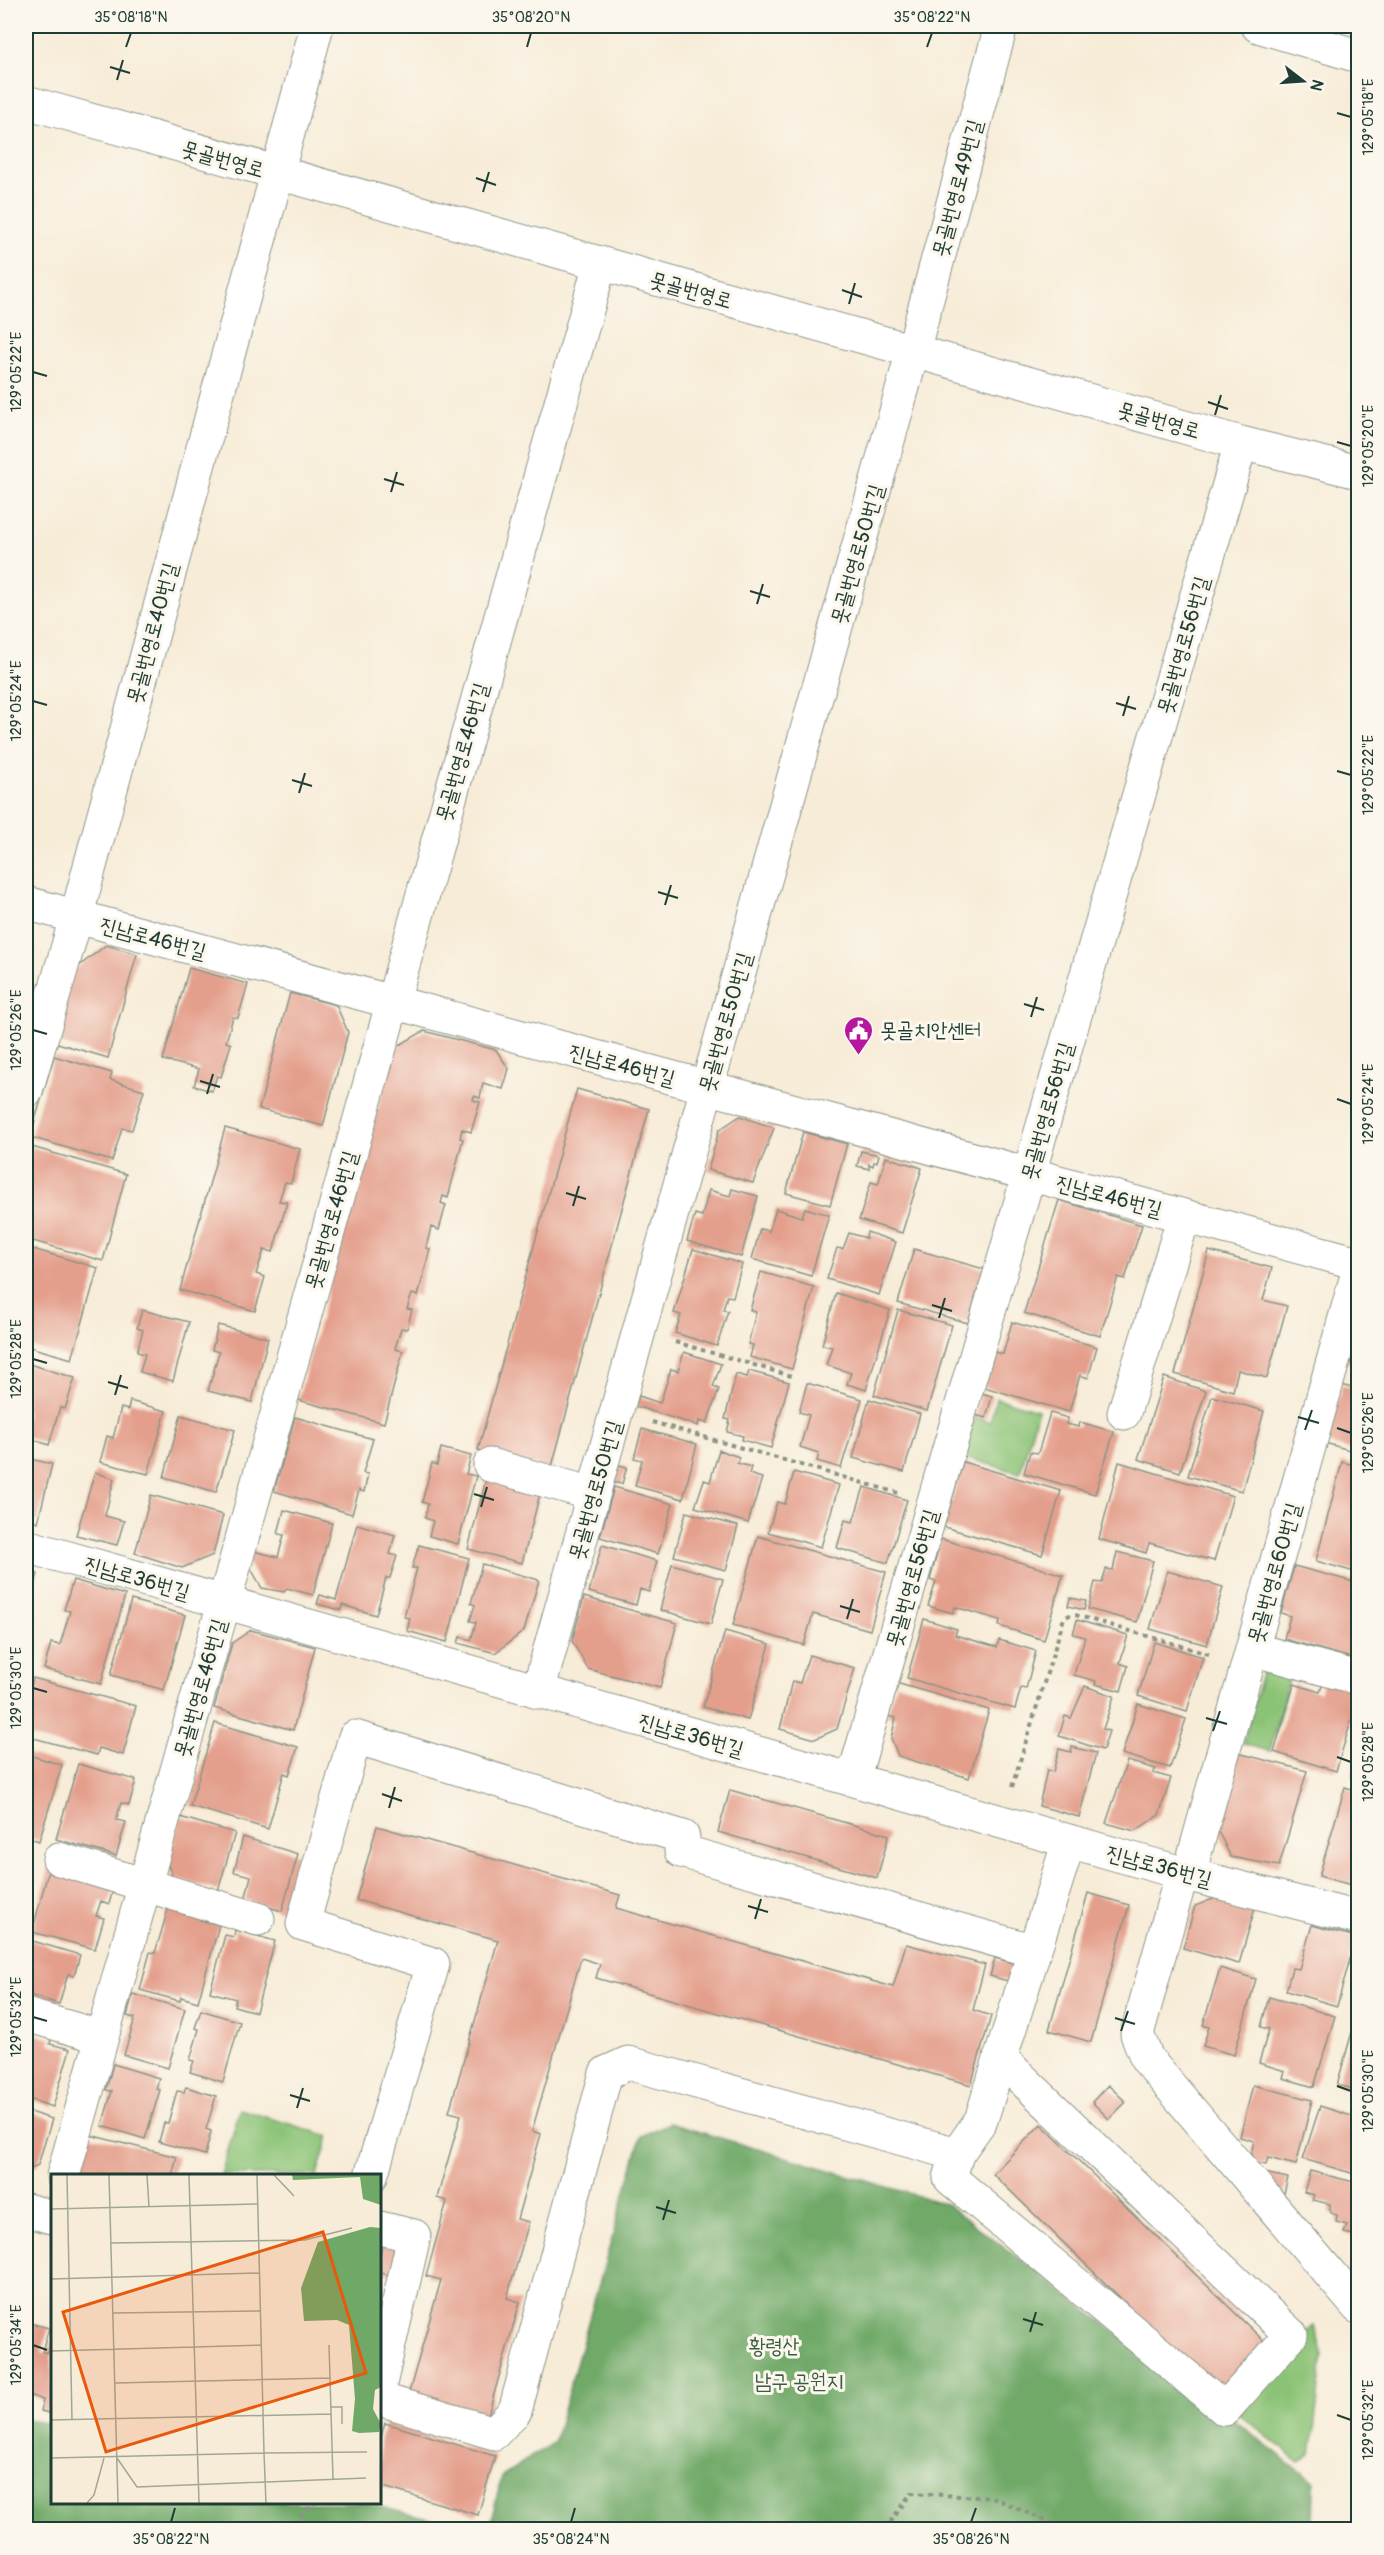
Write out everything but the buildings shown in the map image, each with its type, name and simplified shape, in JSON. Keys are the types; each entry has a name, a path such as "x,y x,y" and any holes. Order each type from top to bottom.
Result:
{"street":[{"name":"못골번영로40번길","path":"26,1091 76,918 317,26"},
{"name":"못골번영로49번길","path":"913,351 1001,26"},
{"path":"1258,26 1359,56"},
{"name":"못골번영로","path":"26,102 1241,443 1359,472"},
{"name":"못골번영로46번길","path":"63,2174 600,264"},
{"name":"못골번영로50번길","path":"538,1692 913,351"},
{"name":"못골번영로56번길","path":"853,1780 1241,443"},
{"name":"진남로46번길","path":"26,903 1359,1263"},
{"path":"1124,1413 1184,1216"},
{"name":"못골번영로60번길","path":"1359,1272 1250,1657 1137,2034 1147,2059 1359,2307"},
{"path":"490,1465 593,1494"},
{"name":"진남로36번길","path":"26,1546 1185,1874 1359,1918"},
{"path":"1250,1657 1359,1678"},
{"path":"371,2174 432,1964 303,1924 355,1737 683,1838 681,1851 1034,1951"},
{"path":"1000,2058 1291,2335 1225,2409 950,2178 957,2154 981,2120 1000,2058 1069,1841"},
{"path":"59,1859 258,1919"},
{"path":"26,2014 102,2037"},
{"path":"381,2392 386,2401 494,2433 515,2411 606,2073 628,2063 957,2154"},
{"path":"381,2228 414,2236 381,2380"}],"path":[{"path":"639,1331 795,1377"},
{"path":"616,1412 934,1504"},
{"path":"1001,1822 1064,1618 1072,1614 1250,1657"},
{"path":"885,2529 911,2493 994,2498 1068,2529"},
{"path":"288,2529 313,2504"}],"green space":[{"path":"996,1398 1038,1410 1020,1473 963,1457 974,1417 990,1422"},
{"path":"1264,1665 1291,1672 1270,1751 1243,1744"},
{"path":"240,2109 329,2136 317,2174 221,2174"},
{"name":"황령산","path":"669,2123 946,2204 1314,2481 1313,2529 481,2530 491,2521 502,2476 554,2442 641,2136"},
{"path":"1314,2325 1323,2355 1311,2455 1300,2462 1238,2414"},
{"path":"26,2420 51,2424 51,2504 368,2504 470,2529 26,2529"}],"place":[{"name":"못골치안센터","path":"859,1056"}],"park label":[{"name":"남구 공원지","path":"799,2381"}]}
